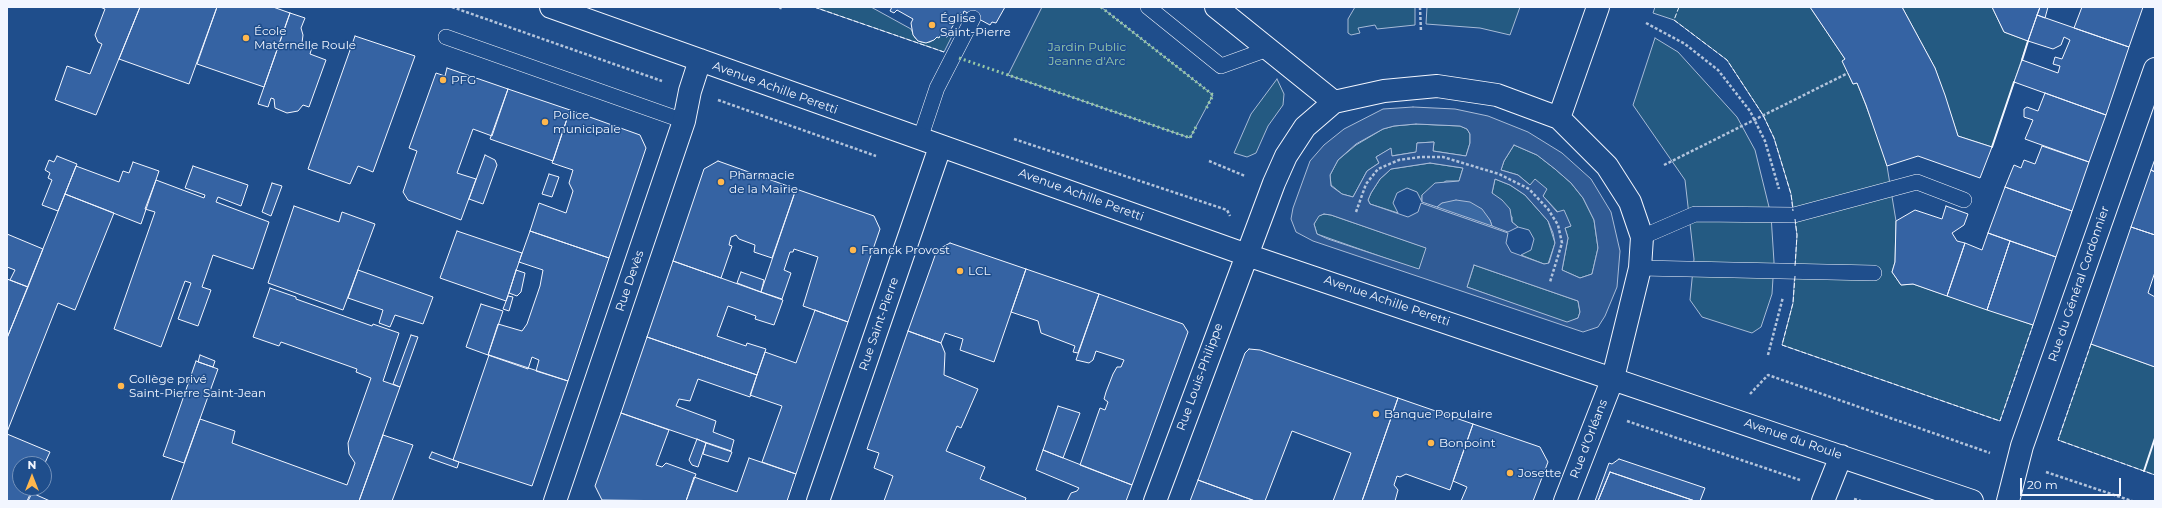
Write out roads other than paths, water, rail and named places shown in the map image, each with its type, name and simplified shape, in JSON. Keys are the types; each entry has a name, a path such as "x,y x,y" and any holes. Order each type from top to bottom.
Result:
{"street":[{"name":"Avenue Achille Peretti","path":"551,7 1247,255 1613,378"},
{"path":"1216,7 1334,102 1384,91 1437,86 1497,95 1559,118 1607,166 1630,202 1642,237"},
{"path":"1559,118 1598,7"},
{"name":"Rue Devès","path":"555,501 684,122 690,91 700,60"},
{"name":"Rue du Général Cordonnier","path":"2008,501 2018,462 2155,69"},
{"name":"Rue Louis-Philippe","path":"1155,501 1221,321 1286,156 1305,126 1334,102"},
{"name":"Rue Saint-Pierre","path":"818,501 930,143"},
{"name":"Rue d'Orléans","path":"1565,501 1613,378 1640,268 1642,237"},
{"name":"Avenue du Roule","path":"1613,378 1972,501"},
{"path":"1822,501 1841,456"}],"lane":[{"path":"1148,7 1222,66 1268,49"},
{"path":"930,143 937,88 973,18"},
{"path":"446,37 684,122"},
{"path":"1642,237 1695,214 1794,215 1917,182 1964,200"},
{"path":"1640,268 1874,272"}],"place":[{"name":"Église Saint-Pierre","path":"932,25"},
{"name":"École Maternelle Roule","path":"246,38"},
{"name":"PFG","path":"443,80"},
{"name":"Police municipale","path":"545,122"},
{"name":"Pharmacie de la Mairie","path":"721,182"},
{"name":"Franck Provost","path":"853,250"},
{"name":"LCL","path":"960,271"},
{"name":"Collège privé Saint-Pierre Saint-Jean","path":"121,386"},
{"name":"Banque Populaire","path":"1376,414"},
{"name":"Bonpoint","path":"1431,443"},
{"name":"Josette","path":"1510,473"}],"park label":[{"name":"Jardin Public Jeanne d'Arc","path":"1087,54"}]}
